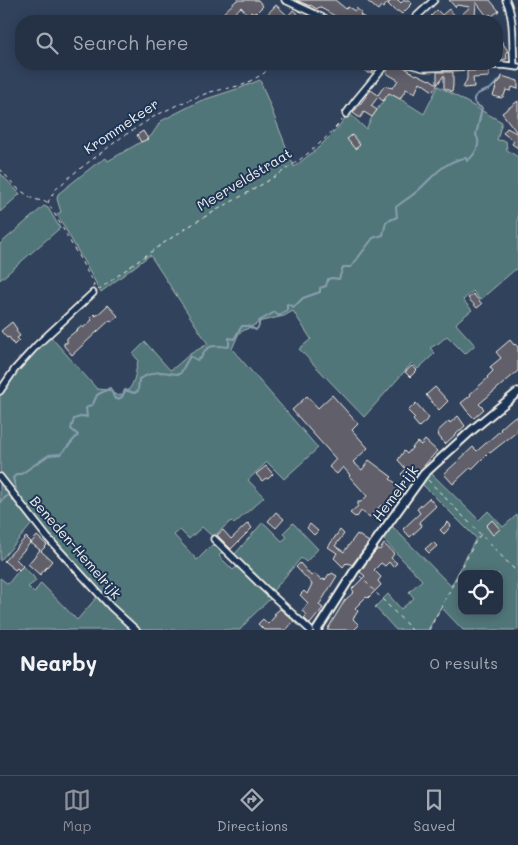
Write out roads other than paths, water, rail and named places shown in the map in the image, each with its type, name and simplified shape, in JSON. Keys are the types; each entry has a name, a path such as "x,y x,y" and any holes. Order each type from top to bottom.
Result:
{"street":[{"path":"285,0 317,15"},
{"path":"418,15 434,0"},
{"path":"503,65 516,66 511,19 506,0"},
{"path":"346,114 381,70"},
{"path":"0,390 15,369 38,344 93,293"},
{"name":"Hemelrijk","path":"317,630 355,570 424,474 459,441 518,392"},
{"name":"Beneden-Hemelrijk","path":"0,477 47,537 136,630"},
{"path":"214,539 310,630"}],"waterway":[{"path":"16,489 13,478 17,474 21,474 49,455 61,454 78,435 71,429 74,419 83,416 87,417 86,408 93,404 97,395 110,388 115,399 118,399 122,397 125,390 134,393 138,391 139,379 146,376 159,372 180,374 190,356 197,360 212,346 228,347 229,338 234,339 242,326 248,326 256,330 259,326 259,321 275,312 279,316 287,310 287,304 294,307 303,298 320,292 320,288 326,286 328,279 339,279 343,267 351,267 373,238 383,235 386,222 397,217 396,207 450,163 466,158 467,161 473,156 478,146 476,135 482,108 476,104 474,98 479,93 490,89 502,78"},
{"path":"0,502 8,495"}]}
